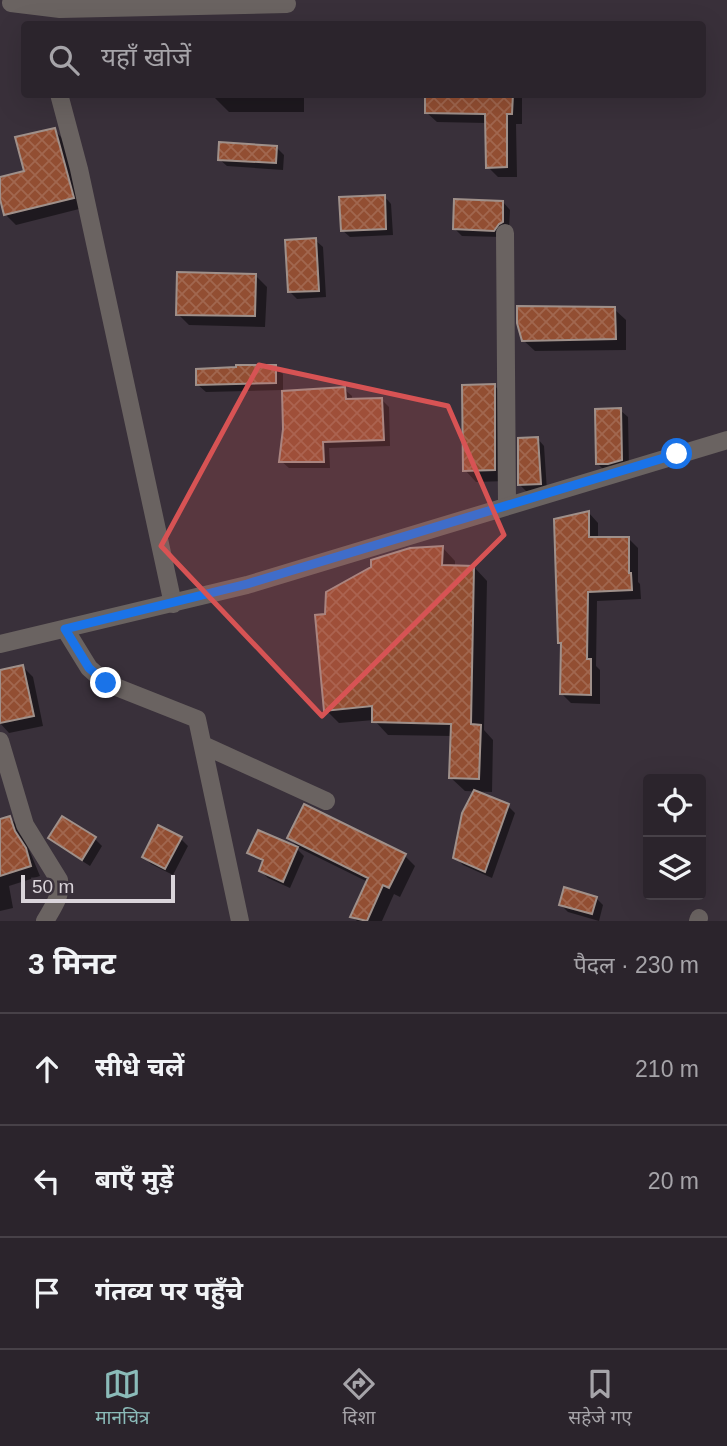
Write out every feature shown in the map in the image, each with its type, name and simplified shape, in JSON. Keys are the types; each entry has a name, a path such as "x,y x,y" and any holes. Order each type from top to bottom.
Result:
{"street":[{"path":"9,6 60,9 287,4"},
{"path":"60,98 79,169 173,604"},
{"path":"505,233 507,505"},
{"path":"0,644 247,584 727,440"},
{"path":"65,629 89,668 106,683 197,719 240,921"},
{"path":"0,741 25,825 59,880 61,889 45,921"},
{"path":"202,745 326,801"}],"highlighted area":[{"path":"259,365 448,406 504,535 322,716 161,546"}],"building":[{"path":"425,98 513,98 512,114 507,114 507,167 486,168 485,114 425,113"},
{"path":"55,128 74,198 4,215 0,199 0,177 24,171 15,137"},
{"path":"219,142 277,146 276,163 218,160"},
{"path":"385,195 386,229 341,231 339,197"},
{"path":"454,199 503,201 503,222 494,231 453,229"},
{"path":"316,238 319,291 288,292 285,240"},
{"path":"177,272 256,274 255,316 176,315"},
{"path":"517,306 615,307 616,339 522,341 517,323"},
{"path":"276,365 276,383 196,385 196,369"},
{"path":"495,384 495,470 463,471 462,385"},
{"path":"345,387 346,399 382,398 384,440 323,442 324,462 279,462 283,429 282,391"},
{"path":"621,408 622,460 596,464 595,409"},
{"path":"538,437 541,484 518,485 518,438"},
{"path":"589,511 589,537 629,537 632,590 588,592 587,659 591,659 591,695 560,694 561,643 558,643 554,519"},
{"path":"443,546 442,565 474,566 471,724 481,725 479,779 449,778 451,724 372,722 372,706 324,711 315,615 325,614 326,592 371,567 371,560 410,548"},
{"path":"23,665 34,716 0,723 0,670"},
{"path":"474,790 509,804 485,872 453,858 462,813"},
{"path":"304,804 406,854 389,888 383,885 367,921 350,917 368,878 287,838"},
{"path":"10,816 15,831 26,848 31,866 0,876 0,819"},
{"path":"62,816 96,837 82,860 48,838"},
{"path":"158,825 182,837 165,869 142,857"},
{"path":"258,830 298,847 283,882 259,871 263,860 247,853"},
{"path":"564,887 597,897 592,914 559,905"}],"route":[{"path":"106,683 89,668 65,629 247,584 677,454"}]}
